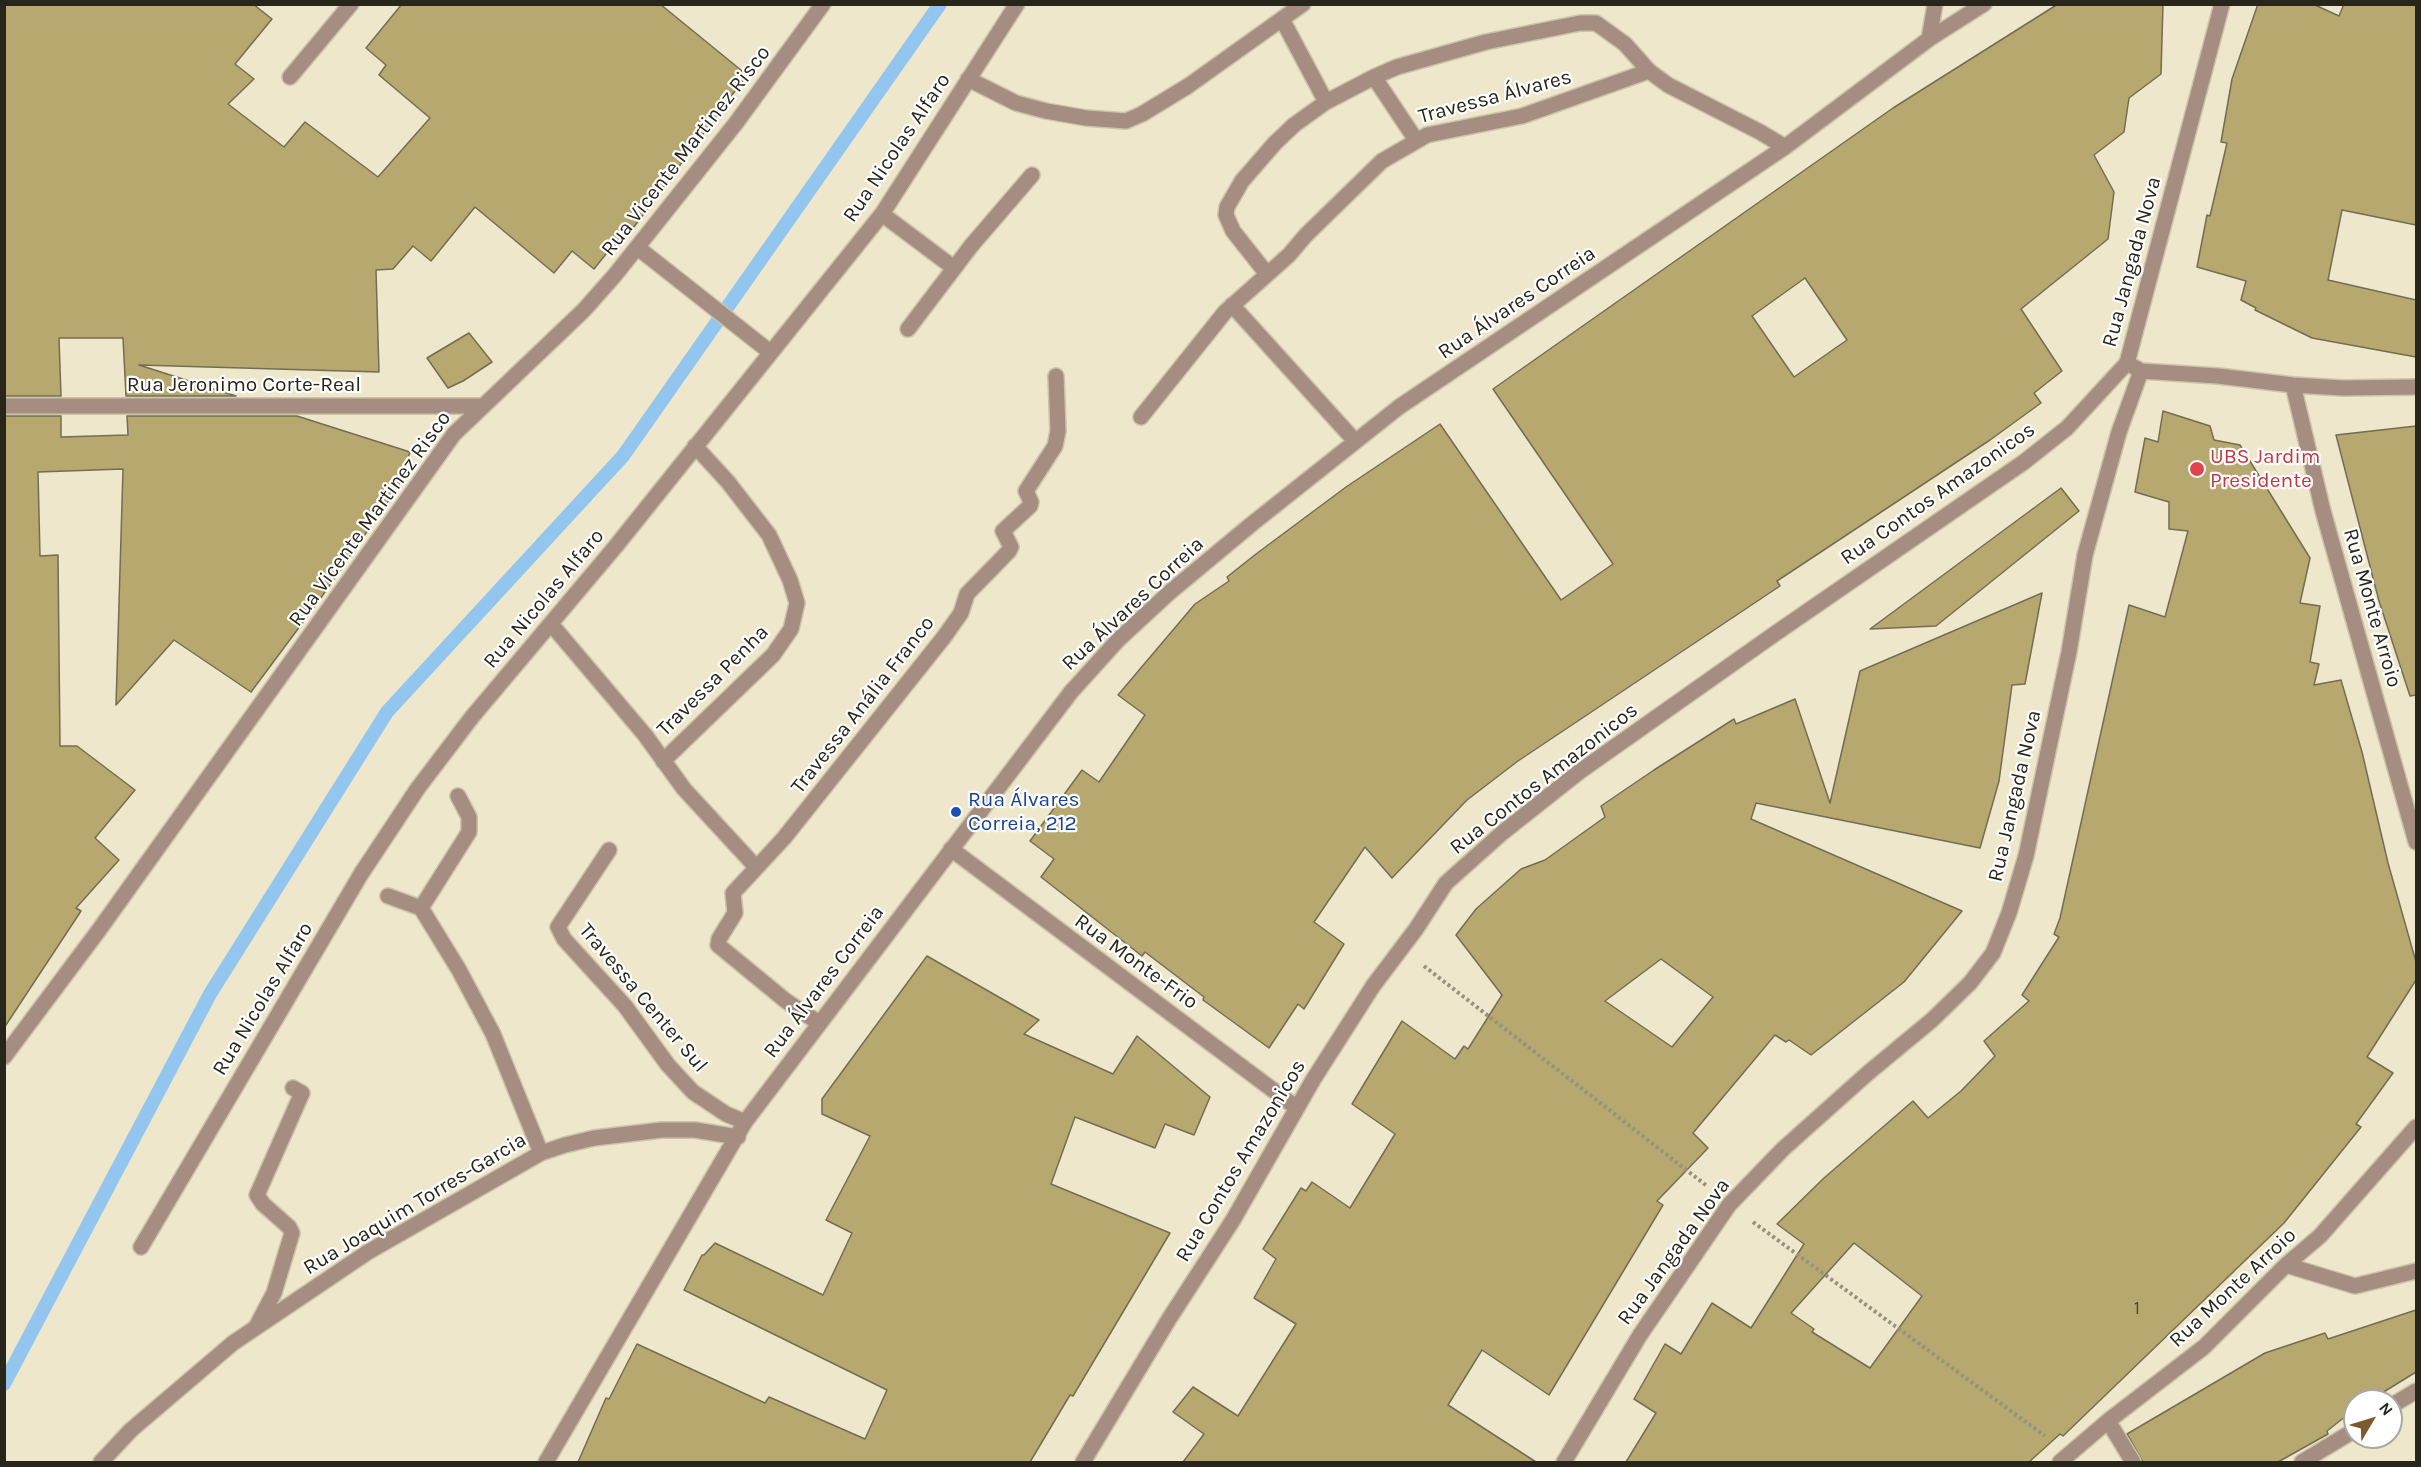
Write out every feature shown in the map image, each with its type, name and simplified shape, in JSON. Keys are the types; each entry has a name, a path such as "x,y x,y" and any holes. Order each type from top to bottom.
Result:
{"street":[{"path":"290,77 351,4"},
{"name":"Rua Vicente Martinez Risco","path":"4,1057 105,921 454,434 584,310 639,248 743,114 823,4"},
{"name":"Rua Nicolas Alfaro","path":"141,1247 361,874 418,788 472,717 551,624 882,214 1017,4"},
{"path":"968,80 1016,103 1046,111 1086,118 1126,121 1188,86 1283,21 1303,4"},
{"path":"1929,39 1935,4"},
{"name":"Rua Álvares Correia","path":"546,1462 745,1122 1071,692 1118,640 1207,561 1399,407 1785,147 1929,39 1984,4"},
{"name":"Rua Jangada Nova","path":"1564,1462 1640,1335 1730,1204 1783,1149 1868,1073 1932,1020 1970,983 1993,953 2009,913 2026,856 2069,652 2085,555 2119,432 2141,371 2127,363 2222,4"},
{"path":"1283,21 1326,102"},
{"path":"1267,274 1228,222 1227,207 1242,181 1275,143 1294,124 1326,102 1374,77 1397,67 1486,42 1580,23 1596,23 1624,44 1649,71 1668,85 1785,147"},
{"name":"Travessa Álvares","path":"1141,417 1199,342 1232,305 1289,255 1382,161 1427,135 1522,116 1649,71"},
{"path":"1374,77 1416,140"},
{"path":"908,328 954,268 1032,175"},
{"path":"882,214 954,268"},
{"path":"639,248 770,352"},
{"path":"1232,305 1355,441"},
{"name":"Rua Contos Amazonicos","path":"1083,1462 1233,1220 1313,1080 1373,986 1416,929 1446,882 1579,772 2024,462 2067,428 2127,363"},
{"path":"2141,371 2343,388 2416,387"},
{"name":"Travessa Anália Franco","path":"819,1023 786,1001 718,945 719,939 735,913 733,893 784,838 944,637 961,613 967,594 1009,551 1011,547 1004,531 1030,506 1031,502 1026,491 1055,446 1058,431 1056,376"},
{"name":"Rua Monte Arroio","path":"2293,385 2323,511 2416,842"},
{"name":"Rua Jeronimo Corte-Real","path":"4,406 483,406"},
{"name":"Travessa Penha","path":"663,761 773,655 791,629 797,603 790,580 769,535 728,482 695,446"},
{"path":"551,624 645,735 684,789 756,867"},
{"path":"421,908 469,832 469,817 458,796"},
{"name":"Rua Monte-Frio","path":"951,849 1297,1108"},
{"name":"Travessa Center Sul","path":"609,850 558,927 564,939 625,1006 668,1065 693,1092 719,1110 745,1122"},
{"path":"388,896 421,908 459,970 493,1034 541,1153"},
{"path":"255,1329 274,1293 292,1233 289,1227 263,1204 257,1195 302,1093 293,1088"},
{"name":"Rua Monte Arroio","path":"2060,1462 2108,1420 2204,1347 2286,1264 2320,1236 2416,1126"},
{"name":"Rua Joaquim Torres-Garcia","path":"101,1462 131,1430 233,1342 368,1252 541,1153 594,1138 662,1130 695,1130 738,1137"},
{"path":"2286,1264 2355,1286 2416,1271"},
{"path":"2403,1399 2416,1391"},
{"path":"2108,1420 2133,1462"},
{"path":"2302,1462 2343,1437"}],"building":[{"path":"4,4 253,4 272,19 235,64 254,79 228,104 284,147 305,122 378,177 430,118 379,75 386,65 366,48 402,4 660,4 747,75 619,247 614,244 594,269 572,251 554,273 475,207 431,261 413,246 393,269 376,270 379,372 139,365 236,396 126,396 123,338 59,338 61,396 4,396"},
{"path":"2058,4 2163,4 2161,74 2129,98 2124,132 2094,155 2114,192 2108,239 2021,309 2062,371 2034,393 2041,403 1990,440 1777,581 1780,586 1518,761 1467,800 1392,878 1365,847 1314,922 1344,944 1304,1009 1298,1004 1269,1048 1203,1000 1204,997 1145,952 1142,956 1041,877 1054,859 1030,841 1082,770 1099,782 1145,715 1118,695 1195,604 1229,581 1227,577 1346,487 1440,424 1561,600 1613,564 1493,389 1893,108","holes":["1805,278 1847,340 1794,377 1752,316"]},
{"path":"2258,4 2313,4 2339,16 2344,4 2416,4 2416,225 2342,210 2328,280 2416,300 2416,357 2312,338 2255,310 2256,308 2241,300 2246,281 2197,267 2207,215 2210,216 2227,143 2221,142 2232,79"},
{"path":"469,333 492,362 448,388 427,358"},
{"path":"2163,411 2210,426 2214,440 2240,445 2310,558 2300,603 2320,606 2310,662 2319,664 2314,685 2341,680 2416,962 2416,980 2367,1057 2393,1073 2356,1124 2361,1127 2284,1223 2063,1436 2060,1434 2029,1462 1626,1462 1656,1413 1634,1399 1665,1344 1681,1354 1712,1303 1751,1328 1804,1244 1777,1224 1824,1178 1913,1101 1928,1118 1961,1091 1995,1056 1984,1041 2029,1001 2022,995 2059,937 2054,934 2060,918 2129,605 2165,617 2188,531 2169,529 2169,502 2135,492 2145,438 2158,442","holes":["1854,1243 1922,1296 1870,1368 1812,1332 1814,1329 1791,1313"]},
{"path":"4,416 61,416 61,437 128,435 127,416 297,416 410,452 398,487 318,602 251,692 174,640 116,705 123,469 38,472 40,556 58,555 60,746 77,746 135,790 95,838 119,860 76,908 81,911 4,1028"},
{"path":"2416,426 2416,695 2410,696 2379,601 2336,435"},
{"path":"2061,488 2079,511 1936,626 1870,629"},
{"path":"2042,593 2025,684 2012,685 1999,781 1980,848 1756,803 1751,819 1962,911 1904,982 1811,1055 1789,1040 1786,1042 1775,1035 1693,1133 1708,1148 1657,1201 1663,1205 1549,1395 1482,1350 1448,1405 1536,1462 1183,1462 1204,1434 1173,1412 1193,1387 1238,1416 1296,1324 1254,1298 1276,1259 1263,1249 1301,1188 1306,1191 1312,1182 1350,1208 1395,1134 1352,1104 1402,1021 1455,1059 1464,1046 1468,1049 1502,995 1456,935 1476,909 1521,869 1545,860 1605,817 1601,806 1654,770 1734,719 1736,724 1795,699 1830,803 1860,671","holes":["1661,959 1713,997 1672,1047 1605,1001"]},
{"path":"927,956 1039,1020 1024,1034 1113,1074 1137,1036 1210,1097 1194,1135 1165,1124 1155,1148 1075,1117 1051,1184 1170,1233 1073,1396 1070,1395 1030,1462 578,1462 606,1398 609,1399 637,1344 765,1403 769,1397 865,1439 887,1390 684,1290 702,1255 715,1243 823,1295 852,1233 826,1220 870,1136 822,1114 822,1099"},
{"path":"2416,1310 2416,1372 2388,1389 2343,1389 2343,1418 2327,1431 2328,1434 2278,1462 2143,1462 2127,1434 2265,1353 2325,1333 2328,1339"}],"waterway":[{"path":"4,1384 210,994 387,712 623,456 940,4"}],"place":[{"name":"UBS Jardim Presidente","path":"2197,469"},
{"name":"Rua Álvares Correia, 212","path":"956,812"}]}
